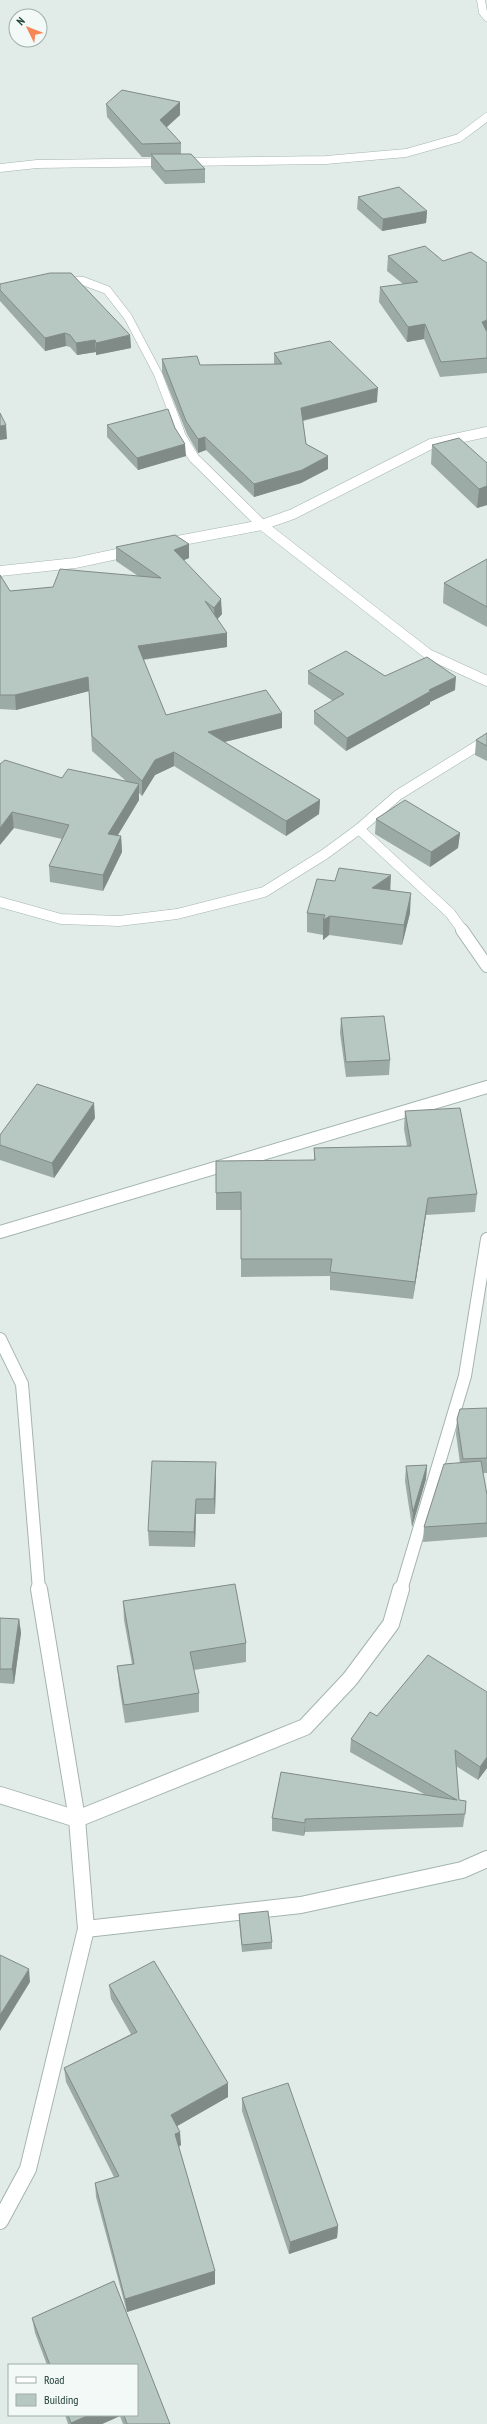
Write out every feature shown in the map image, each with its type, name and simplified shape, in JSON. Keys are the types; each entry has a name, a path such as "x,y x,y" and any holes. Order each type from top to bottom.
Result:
{"street":[{"path":"481,0 483,12 487,16"},
{"path":"0,168 36,164 326,160 406,153 459,138 487,117"},
{"path":"52,282 66,279 83,281 107,290 128,317 158,374 181,437 194,458 262,524 401,635 428,654 487,681"},
{"path":"158,545 262,524 293,514 432,444 487,432"},
{"path":"0,571 75,563 143,548"},
{"path":"0,902 60,919 119,921 177,914 264,892 325,854 359,829 398,795 487,740"},
{"path":"359,829 450,913 487,966"},
{"path":"0,1232 487,1087"},
{"path":"0,1795 77,1819 305,1727 350,1679 391,1624 465,1376 487,1239"},
{"path":"0,1339 22,1384 38,1582 77,1819 86,1928 28,2169 0,2221"},
{"path":"86,1928 301,1905 462,1870 487,1859"}],"building":[{"path":"122,90 180,102 160,120 181,143 142,144 106,104"},
{"path":"151,154 191,154 205,169 165,171"},
{"path":"399,187 427,211 383,219 358,197"},
{"path":"425,246 443,261 471,252 487,263 487,320 482,322 487,332 487,358 441,362 425,324 408,327 380,287 418,282 388,256"},
{"path":"50,273 71,273 130,335 96,343 95,340 76,343 70,335 65,333 45,338 0,290 0,284"},
{"path":"330,341 378,388 301,408 306,444 328,456 302,470 254,484 205,437 198,439 186,421 162,359 197,356 200,365 282,364 274,353"},
{"path":"168,409 175,428 185,444 137,458 107,425"},
{"path":"0,413 6,425 0,426"},
{"path":"459,438 487,463 487,486 479,489 432,445"},
{"path":"175,535 189,544 174,550 221,599 214,608 205,601 227,633 138,646 166,715 266,690 282,713 208,732 320,800 286,821 174,752 155,760 142,781 92,736 88,677 15,695 0,695 0,575 10,591 53,587 60,569 161,578 116,547"},
{"path":"487,559 487,607 444,583"},
{"path":"346,651 385,676 427,657 456,677 429,690 431,691 347,738 314,711 344,694 308,671"},
{"path":"487,733 487,746 476,740"},
{"path":"5,760 62,778 68,769 139,784 108,834 121,836 103,875 49,866 69,825 12,812 0,828 0,764"},
{"path":"405,800 460,833 431,852 376,819"},
{"path":"339,868 391,875 372,888 411,893 404,925 330,916 323,920 325,915 307,913 317,879 335,881"},
{"path":"384,1016 390,1060 346,1062 341,1018"},
{"path":"37,1084 94,1103 52,1163 0,1145 0,1135"},
{"path":"460,1108 477,1194 428,1198 415,1282 330,1272 332,1259 241,1259 241,1192 216,1193 216,1161 315,1160 314,1148 411,1146 405,1111"},
{"path":"487,1408 487,1458 463,1459 457,1419 460,1409"},
{"path":"152,1461 216,1462 214,1499 196,1499 194,1532 148,1531"},
{"path":"481,1461 487,1495 487,1523 424,1527 444,1464"},
{"path":"427,1465 413,1512 406,1466"},
{"path":"235,1584 246,1643 190,1652 199,1693 124,1705 117,1666 134,1664 123,1601"},
{"path":"0,1618 19,1619 12,1669 0,1669"},
{"path":"428,1655 487,1692 487,1757 480,1767 455,1750 459,1800 466,1801 465,1814 305,1819 305,1823 272,1818 281,1772 457,1800 351,1739 370,1712 377,1716"},
{"path":"268,1911 272,1942 242,1945 239,1914"},
{"path":"0,1955 29,1969 0,2015"},
{"path":"154,1961 228,2083 171,2115 180,2132 175,2134 215,2271 125,2299 95,2183 119,2176 64,2068 137,2032 109,1985"},
{"path":"288,2083 338,2226 290,2242 242,2098"},
{"path":"114,2281 170,2424 127,2424 124,2416 138,2416 138,2364 50,2364 32,2318"},
{"path":"68,2416 87,2416 71,2423"}]}
